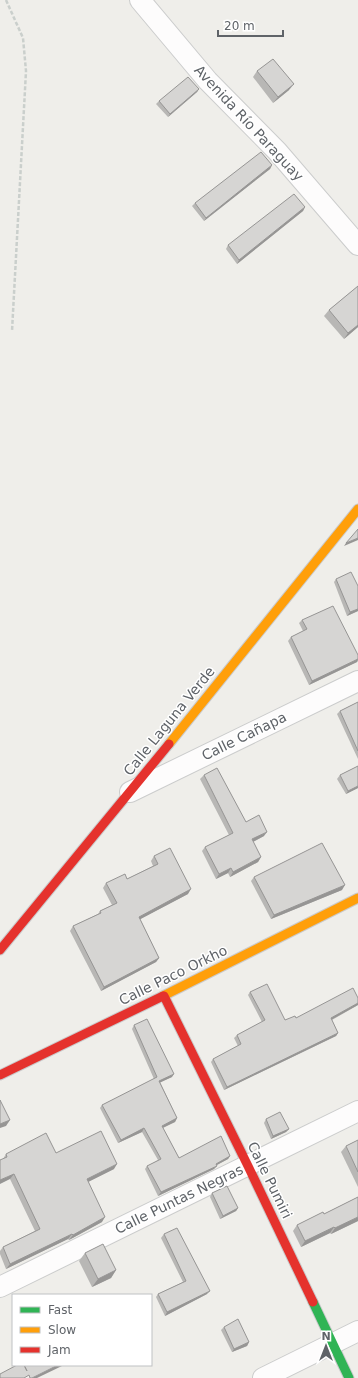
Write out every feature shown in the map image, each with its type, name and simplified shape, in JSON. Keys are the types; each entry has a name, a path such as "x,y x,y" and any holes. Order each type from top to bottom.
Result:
{"street":[{"name":"Avenida Río Paraguay","path":"140,0 208,81 278,151 358,245"},
{"name":"Calle Laguna Verde","path":"0,950 130,792 358,508"},
{"name":"Calle Cañapa","path":"130,792 358,680"},
{"name":"Calle Paco Orkho","path":"0,1075 164,996 358,898"},
{"name":"Calle Pumiri","path":"164,996 248,1166 349,1378"},
{"name":"Calle Puntas Negras","path":"0,1287 358,1111"},
{"path":"263,1378 358,1331"}],"path":[{"path":"6,0 23,38 26,71 12,331"}],"building":[{"path":"273,59 294,84 278,97 257,71"},
{"path":"188,77 199,89 170,114 159,101"},
{"path":"261,152 272,165 206,218 195,203"},
{"path":"294,194 305,207 239,260 228,245"},
{"path":"358,286 358,325 348,333 329,310"},
{"path":"358,529 358,538 346,543"},
{"path":"351,572 358,586 358,609 350,612 336,579"},
{"path":"333,606 358,655 358,659 312,681 291,637 307,629 302,620"},
{"path":"358,702 358,751 340,711"},
{"path":"358,766 358,786 348,791 340,775"},
{"path":"217,768 246,822 259,815 267,832 252,839 261,857 233,872 231,868 219,874 205,847 233,833 204,775"},
{"path":"322,843 345,885 274,915 254,877"},
{"path":"170,848 191,889 139,917 159,958 104,987 73,926 101,913 100,911 117,903 106,883 125,874 127,879 158,864 154,856"},
{"path":"267,984 285,1020 295,1016 296,1018 353,988 358,998 358,1003 331,1018 338,1033 227,1087 213,1059 241,1044 237,1035 265,1020 250,992"},
{"path":"147,1019 174,1074 159,1081 177,1118 162,1126 179,1158 221,1136 230,1156 216,1164 217,1166 161,1192 147,1166 161,1159 144,1128 121,1140 102,1105 157,1077 134,1025"},
{"path":"0,1100 10,1120 0,1124"},
{"path":"280,1112 289,1129 273,1136 266,1119"},
{"path":"101,1131 117,1164 87,1179 105,1217 73,1235 72,1234 10,1264 3,1247 40,1229 14,1174 0,1180 0,1160 7,1157 6,1154 46,1133 56,1153"},
{"path":"358,1140 358,1172 346,1146"},
{"path":"227,1186 238,1208 223,1216 212,1193"},
{"path":"358,1197 358,1217 305,1241 297,1225 323,1212 324,1214"},
{"path":"177,1228 210,1291 167,1312 158,1294 186,1281 164,1234"},
{"path":"103,1244 116,1270 98,1279 85,1253"},
{"path":"238,1319 249,1342 234,1349 224,1327"},
{"path":"15,1366 56,1366 32,1378 30,1378 29,1375 24,1378 0,1378 0,1374"}],"traffic: fast":[{"path":"313,1302 349,1378"}],"traffic: slow":[{"path":"169,744 358,509"},
{"path":"163,996 358,898"}],"traffic: jam":[{"path":"0,950 169,744"},
{"path":"0,1075 163,996"},
{"path":"164,996 313,1302"}]}
